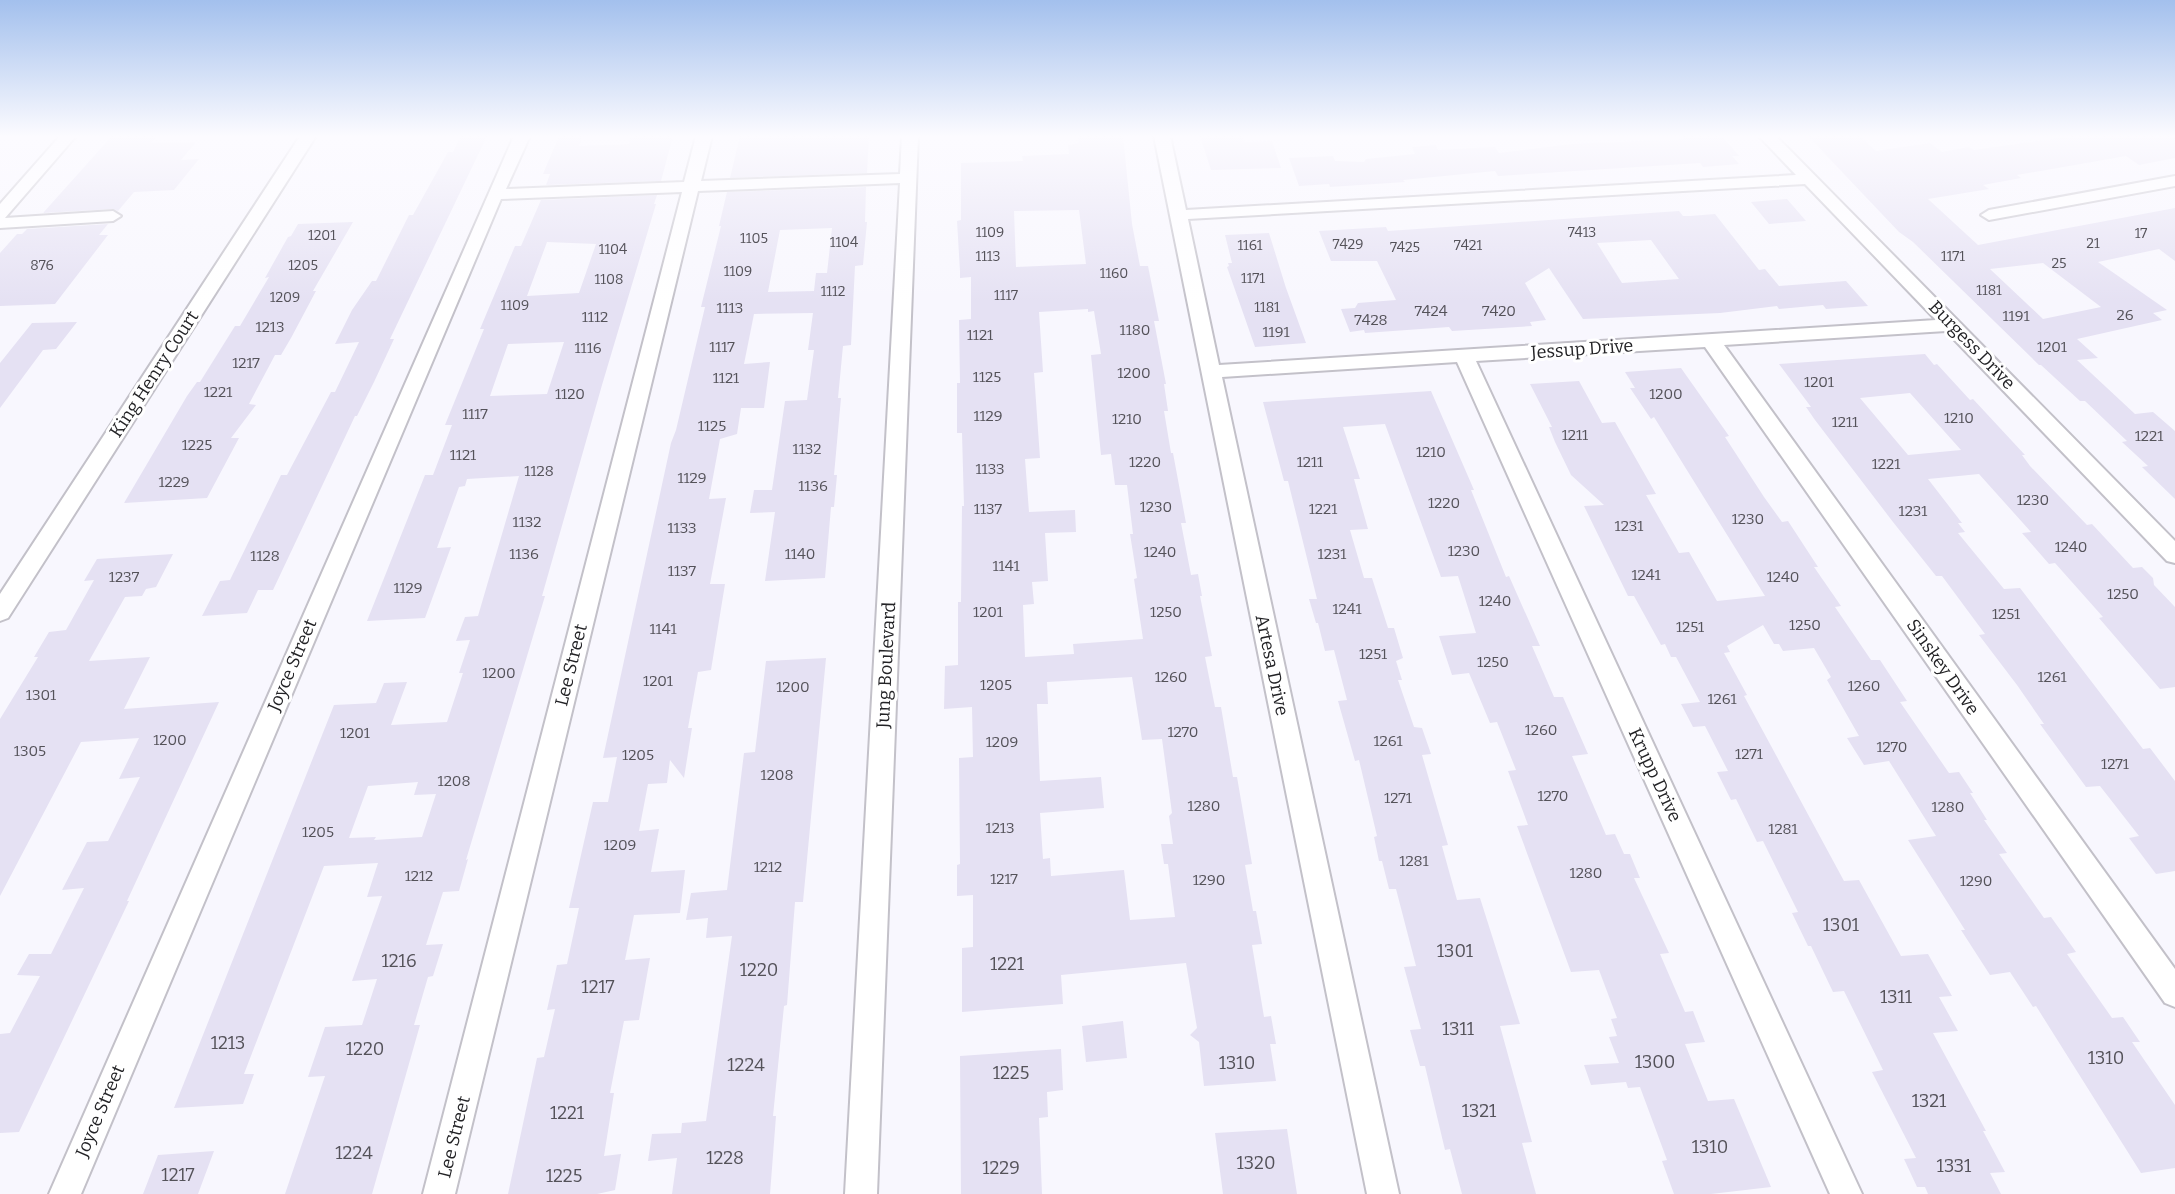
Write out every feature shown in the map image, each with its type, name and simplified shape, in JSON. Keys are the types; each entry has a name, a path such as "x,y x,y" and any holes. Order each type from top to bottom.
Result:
{"street":[{"path":"0,214 19,192"},
{"name":"King Henry Court","path":"0,612 272,192"},
{"path":"495,194 551,192"},
{"name":"Lee Street","path":"439,1194 690,192"},
{"name":"Jung Boulevard","path":"861,1194 908,192"},
{"name":"Artesa Drive","path":"1172,192 1383,1194"},
{"path":"1177,215 1574,192"},
{"name":"Burgess Drive","path":"1822,192 2175,555"},
{"path":"1989,215 2116,192"},
{"name":"Joyce Street","path":"65,1194 495,194"},
{"path":"0,223 113,216"},
{"name":"Jessup Drive","path":"1211,372 1953,325"},
{"name":"Sinskey Drive","path":"1711,341 2175,993"},
{"name":"Krupp Drive","path":"1464,357 1846,1194"}],"building":[{"path":"62,192 140,192 134,192 118,211 113,209 43,213"},
{"path":"426,192 460,192 390,339 394,339 374,382 355,416 273,590 258,590 247,613 202,616 220,581 230,580 281,475 287,475 331,392 335,392 359,342 335,344 352,310 372,281 376,281 409,215 413,215"},
{"path":"727,192 866,192 865,222 867,222 863,265 855,266 851,345 843,346 834,475 837,475 834,507 831,507 825,578 765,581 775,512 750,513 754,490 772,490 785,401 807,400 814,350 808,350 813,313 754,314 744,364 770,362 764,408 741,408 737,434 720,439 709,499 726,498 710,584 725,584 711,670 698,672 688,728 692,728 684,778 670,760 667,783 648,784 639,831 659,829 651,872 685,870 680,913 634,915 625,960 650,958 639,1020 624,1021 610,1093 614,1093 604,1156 621,1154 615,1190 597,1194 508,1194 537,1058 544,1057 555,1009 547,1010 557,965 567,964 579,908 569,908 593,802 608,802 617,757 603,758 671,443 705,307 701,307 721,226 719,226","holes":["832,228 827,273 816,273 814,291 768,292 780,230"]},
{"path":"961,192 1129,192 1140,266 1148,266 1159,321 1154,321 1166,384 1164,384 1168,411 1164,411 1186,523 1181,523 1191,575 1198,574 1212,656 1205,657 1215,707 1221,707 1233,777 1237,777 1252,864 1245,865 1253,911 1256,911 1262,944 1252,945 1264,1017 1271,1016 1276,1044 1270,1044 1276,1081 1204,1086 1199,1042 1190,1035 1197,1028 1186,963 1061,975 1063,1004 962,1012 962,948 973,947 973,895 957,896 957,865 960,864 959,758 973,757 972,707 944,709 945,666 958,665 958,602 961,602 962,506 964,506 962,433 957,433 957,383 960,383 959,320 971,319 971,277 960,278 957,221 961,220","holes":["1079,210 1086,264 1016,267 1014,211","1088,309 1088,312 1094,311 1101,354 1091,355 1101,455 1111,454 1115,485 1127,485 1133,534 1130,534 1137,578 1134,579 1143,639 1073,644 1074,654 1025,657 1023,605 1034,604 1032,582 1048,581 1045,533 1076,532 1075,510 1029,512 1025,459 1040,458 1034,373 1043,372 1039,312","1132,677 1142,740 1162,739 1172,813 1169,816 1173,844 1161,844 1164,864 1168,864 1175,917 1130,920 1124,870 1051,876 1050,858 1043,859 1040,813 1104,808 1101,777 1040,781 1037,704 1048,704 1047,682"]},
{"path":"1861,192 1972,192 1928,199 1978,245 2175,208 2175,261 2159,249 2098,262 2167,310 2153,313 2162,320 2077,339 2098,358 2077,360 2135,414 2153,412 2175,431 2175,499 2142,467 2148,466 2122,442 2127,441 2085,401 2080,401 2039,365 1913,242 1899,232","holes":["2043,263 2101,307 2043,319 1990,269"]},
{"path":"657,195 542,596 545,596 466,860 468,859 459,891 443,892 426,945 443,944 433,976 428,977 414,1025 420,1025 372,1194 285,1194 325,1076 308,1077 325,1027 362,1025 377,979 352,981 382,896 367,897 378,863 324,866 244,1074 254,1074 243,1104 174,1108 334,705 376,703 384,683 407,682 391,725 447,722 463,673 459,673 470,640 456,641 465,617 478,616 519,476 467,479 465,486 459,487 437,548 451,547 425,618 367,621 425,475 433,475 452,425 445,425 484,329 480,329 515,246 521,246 541,200","holes":["547,242 596,244 579,293 527,296","564,342 547,394 490,396 508,344","418,782 414,795 436,794 422,837 374,840 376,837 349,838 368,786"]},
{"path":"1787,199 1806,221 1769,224 1751,202"},
{"path":"1679,211 1683,216 1715,214 1759,270 1765,269 1779,286 1846,281 1868,306 1826,309 1823,305 1779,309 1777,306 1720,313 1583,319 1549,268 1525,283 1546,320 1530,322 1532,326 1452,331 1449,327 1350,332 1341,309 1355,308 1358,303 1396,300 1377,261 1331,261 1319,231 1386,227 1388,231","holes":["1651,240 1679,279 1622,283 1597,243"]},
{"path":"353,222 313,291 316,291 291,338 281,355 275,355 249,404 256,405 231,438 239,438 207,498 124,503 187,396 197,382 200,382 235,326 240,326 269,277 265,278 288,237 298,224"},
{"path":"108,224 99,235 108,235 55,304 0,306 0,253 17,234 22,234 27,229"},
{"path":"1269,233 1306,343 1255,347 1227,267 1228,263 1232,263 1225,235"},
{"path":"77,322 56,349 43,350 0,408 0,363 32,323"},
{"path":"1925,354 1970,400 1973,399 2025,455 2022,455 2030,466 2087,525 2092,524 2133,568 2142,567 2153,578 2154,585 2175,607 2175,687 2160,689 2099,618 2103,617 2055,563 2049,564 2022,533 2031,532 1979,474 1928,479 1962,523 1958,523 1965,532 1958,533 2004,589 2020,588 2143,749 2150,748 2175,781 2175,871 2156,874 2129,838 2139,836 2100,786 2086,787 2040,724 2044,724 2017,685 1979,635 1985,634 1942,576 1936,576 1815,420 1806,407 1811,407 1779,364","holes":["1910,393 1961,450 1908,455 1860,398"]},
{"path":"1681,368 1729,436 1725,437 1764,497 1782,522 1788,521 1818,567 1814,567 1841,606 1835,607 1871,660 1880,660 1907,701 1900,702 1949,773 1959,772 1973,793 1970,793 1987,820 1984,820 2007,853 1999,854 2044,918 2051,917 2076,952 2067,954 2112,1018 2123,1017 2140,1042 2132,1042 2175,1105 2175,1168 2141,1173 2036,1006 2033,1007 2010,972 1990,975 1961,930 1965,930 1908,840 1936,836 1889,761 1864,765 1847,738 1859,736 1827,680 1831,677 1814,648 1783,651 1779,644 1774,644 1763,625 1727,646 1730,652 1724,653 1747,695 1744,696 1844,881 1859,880 1901,956 1928,954 1952,996 1939,997 1958,1031 1933,1033 1986,1131 1983,1131 2005,1172 1990,1173 2001,1194 1928,1194 1925,1187 1917,1187 1904,1159 1916,1158 1872,1072 1883,1070 1844,991 1833,992 1811,946 1808,946 1792,913 1798,912 1763,841 1757,842 1736,799 1731,800 1717,772 1728,771 1705,726 1693,727 1681,704 1700,702 1676,657 1671,657 1665,644 1661,645 1634,596 1628,596 1584,506 1604,505 1571,475 1549,427 1552,427 1530,384 1579,381 1602,423 1615,422 1656,494 1646,495 1679,553 1689,552 1717,601 1765,596 1654,417 1651,419 1630,388 1635,388 1625,372"},
{"path":"1431,391 1474,490 1471,490 1506,577 1509,576 1540,646 1532,646 1554,697 1563,697 1588,754 1572,756 1606,835 1615,834 1624,854 1630,854 1640,878 1634,878 1669,953 1660,954 1685,1012 1693,1011 1705,1042 1685,1044 1708,1101 1734,1099 1771,1187 1711,1194 1674,1194 1662,1161 1667,1160 1640,1087 1628,1088 1626,1082 1591,1085 1584,1065 1619,1063 1609,1037 1617,1036 1611,1019 1617,1018 1599,970 1571,972 1517,826 1528,825 1508,771 1516,770 1497,722 1490,723 1469,673 1452,675 1439,636 1476,633 1458,576 1441,577 1385,424 1343,427 1360,479 1354,479 1368,529 1350,530 1364,578 1372,578 1388,628 1394,628 1403,658 1396,661 1402,680 1398,680 1414,727 1422,728 1431,754 1422,755 1448,845 1442,846 1457,900 1480,898 1520,1024 1500,1026 1532,1142 1522,1143 1536,1194 1462,1194 1450,1149 1445,1150 1425,1066 1420,1066 1410,1030 1421,1029 1404,967 1416,966 1396,889 1389,889 1382,861 1379,861 1374,837 1377,836 1359,760 1355,761 1338,701 1347,700 1334,650 1325,651 1309,599 1317,599 1288,481 1284,481 1263,402"},
{"path":"173,554 156,587 146,589 142,596 125,597 89,661 150,657 124,709 219,702 127,901 129,901 19,1132 0,1133 0,1034 10,1033 40,976 17,975 29,954 51,954 84,888 62,890 87,842 108,841 140,777 119,779 139,738 81,742 0,896 0,719 38,657 34,657 49,632 66,630 94,580 84,581 97,559"},
{"path":"826,658 803,902 795,902 787,1005 784,1006 773,1116 776,1116 770,1194 672,1194 677,1158 648,1161 652,1134 681,1133 682,1123 706,1121 732,936 706,938 708,918 686,920 691,893 727,890 744,753 755,752 766,661"},
{"path":"1123,1021 1127,1058 1086,1062 1082,1026"},
{"path":"1061,1049 1063,1090 1047,1092 1048,1117 1039,1118 1042,1194 961,1194 960,1056"},
{"path":"1287,1129 1297,1194 1223,1194 1215,1133"},
{"path":"214,1151 198,1194 143,1194 158,1155"}]}
